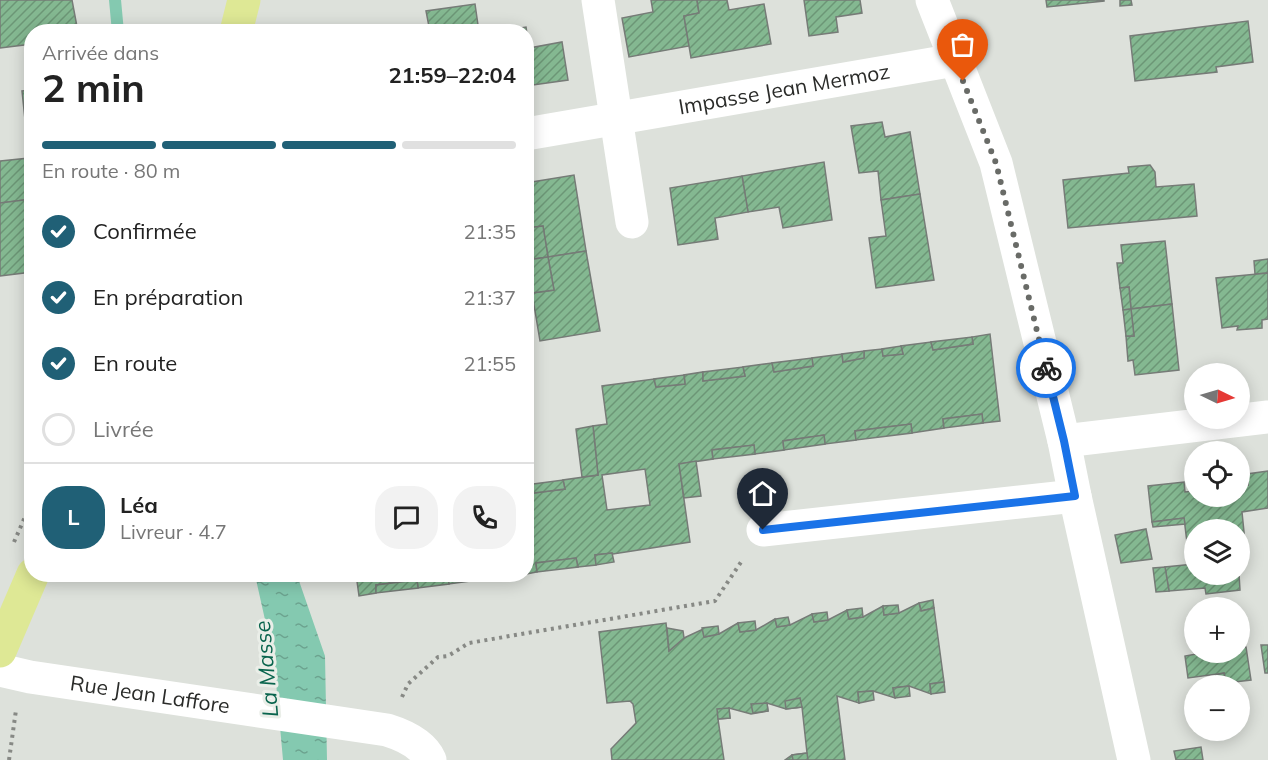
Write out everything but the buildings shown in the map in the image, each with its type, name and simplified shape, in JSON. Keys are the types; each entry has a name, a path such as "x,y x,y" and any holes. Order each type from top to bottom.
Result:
{"main road":[{"path":"238,24 244,0"},
{"path":"0,651 30,582"}],"street":[{"path":"598,0 632,222"},
{"path":"932,0 996,163 1064,441 1134,760"},
{"name":"Impasse Jean Mermoz","path":"534,133 955,60"},
{"path":"1064,441 1268,417"},
{"path":"763,530 1075,496"},
{"name":"Rue Jean Laffore","path":"0,670 30,677 387,730 402,735 427,752 430,760"}],"path":[{"path":"14,543 24,520"},
{"path":"387,730 408,684 438,657 448,656 469,643 715,601 763,530"}],"water":[{"path":"257,582 299,582 325,656 327,760 283,760 274,660"}],"waterway":[{"name":"La Masse","path":"115,0 117,24"}],"way so far":[{"path":"963,81 996,163 1046,368"}],"route":[{"path":"763,530 1075,496 1046,368"}]}
